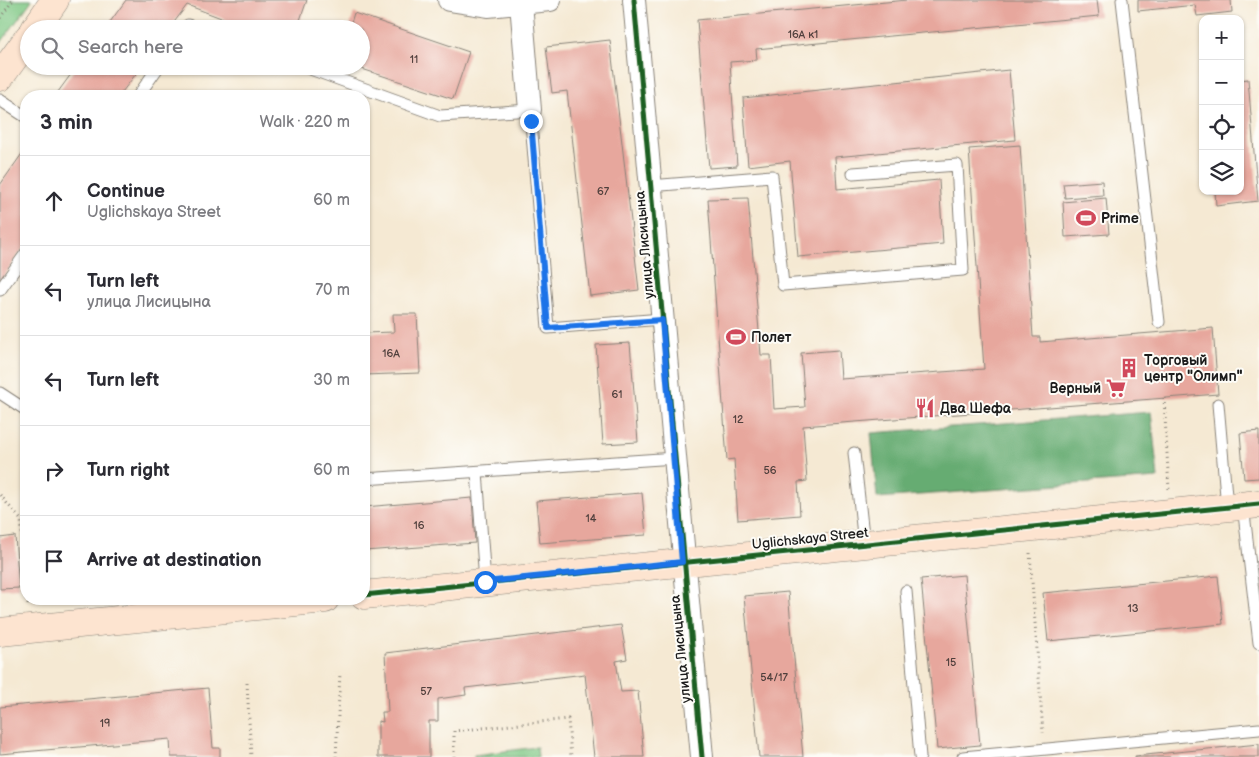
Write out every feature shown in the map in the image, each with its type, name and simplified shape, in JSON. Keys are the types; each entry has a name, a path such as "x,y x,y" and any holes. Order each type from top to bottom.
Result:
{"street":[{"path":"41,20 55,0"},
{"path":"450,0 474,5 550,0"},
{"name":"улица Лисицына","path":"634,0 675,458 682,562 702,757"},
{"path":"521,2 530,110"},
{"path":"0,77 20,49"},
{"name":"Uglichskaya Street","path":"370,594 1243,505"},
{"path":"0,632 266,605"}],"lane":[{"path":"1122,0 1159,322"},
{"path":"142,90 153,75"},
{"path":"327,75 368,90"},
{"path":"370,91 440,116 530,110 548,328 662,320"},
{"path":"0,100 20,113"},
{"path":"650,186 772,176 783,285 964,270 957,165 853,173"},
{"path":"0,290 20,262"},
{"path":"0,393 20,406"},
{"path":"1218,404 1243,505 1259,642"},
{"path":"854,453 864,544"},
{"path":"370,479 675,458"},
{"path":"477,472 485,582"},
{"path":"906,591 920,757"},
{"path":"964,757 1259,729"}],"path":[{"path":"0,18 13,0"},
{"path":"1164,398 1170,513"},
{"path":"0,495 20,519"},
{"path":"1028,527 1044,749"},
{"path":"336,757 340,673"},
{"path":"247,683 251,757"},
{"path":"454,757 454,731 568,719 571,757"}],"green space":[{"path":"0,0 32,0 0,44"},
{"path":"1151,412 1158,478 877,498 871,433"},
{"path":"537,747 538,757 474,757 474,755"}],"building":[{"path":"126,0 307,0 300,20 226,20 187,5 176,20 112,20"},
{"path":"907,0 1097,0 1099,16 756,49 757,60 730,62 737,166 709,168 697,20"},
{"path":"1138,0 1231,0 1232,12 1197,16 1195,5 1138,11"},
{"path":"354,13 469,52 453,99 370,72 370,20 352,20"},
{"path":"610,40 639,290 590,296 567,91 552,93 546,47"},
{"path":"1009,70 1015,140 835,157 837,189 939,180 943,244 798,257 790,161 748,166 743,98"},
{"path":"70,75 135,75 124,90 59,90"},
{"path":"1248,79 1258,201 1216,206 1215,195 1244,195 1244,80"},
{"path":"1020,145 1033,337 1040,337 1040,342 1213,328 1218,394 803,426 807,481 798,482 800,515 738,520 734,459 727,460 708,199 748,198 761,355 771,355 774,409 805,407 801,353 839,350 841,379 984,369 969,149"},
{"path":"20,157 20,253 0,282 0,185"},
{"path":"1102,181 1103,195 1065,198 1063,184"},
{"name":"Prime","path":"1106,198 1109,234 1065,237 1063,202"},
{"path":"393,314 417,314 420,373 370,375 370,333 394,332"},
{"path":"630,343 638,442 603,444 596,345"},
{"path":"1259,431 1259,478 1244,479 1240,433"},
{"path":"642,493 646,535 540,543 536,501"},
{"path":"472,498 475,543 370,551 370,506"},
{"path":"15,536 19,588 0,589 0,538"},
{"path":"964,575 980,745 937,749 921,579"},
{"path":"1218,576 1223,624 1048,641 1043,593"},
{"path":"788,592 803,757 759,757 744,596"},
{"path":"621,625 627,659 616,661 621,692 638,691 644,757 594,757 585,674 465,688 466,695 438,699 438,721 429,721 429,757 378,757 378,721 383,722 382,712 388,712 385,653"},
{"path":"208,688 213,748 220,748 220,757 171,757 170,739 0,754 0,707"},
{"path":"1259,744 1259,757 1135,757 1135,756"}],"cycle path":[{"path":"634,0 702,757"},
{"path":"370,594 1259,504"}],"place":[{"name":"Prime","path":"1086,218"},
{"name":"Полет","path":"736,337"},
{"name":"Торговый центр \"Олимп\"","path":"1129,368"},
{"name":"Верный","path":"1116,388"},
{"name":"Два Шефа","path":"925,408"}],"route":[{"path":"485,582 682,562 680,515 662,320 548,328 531,121"}]}
